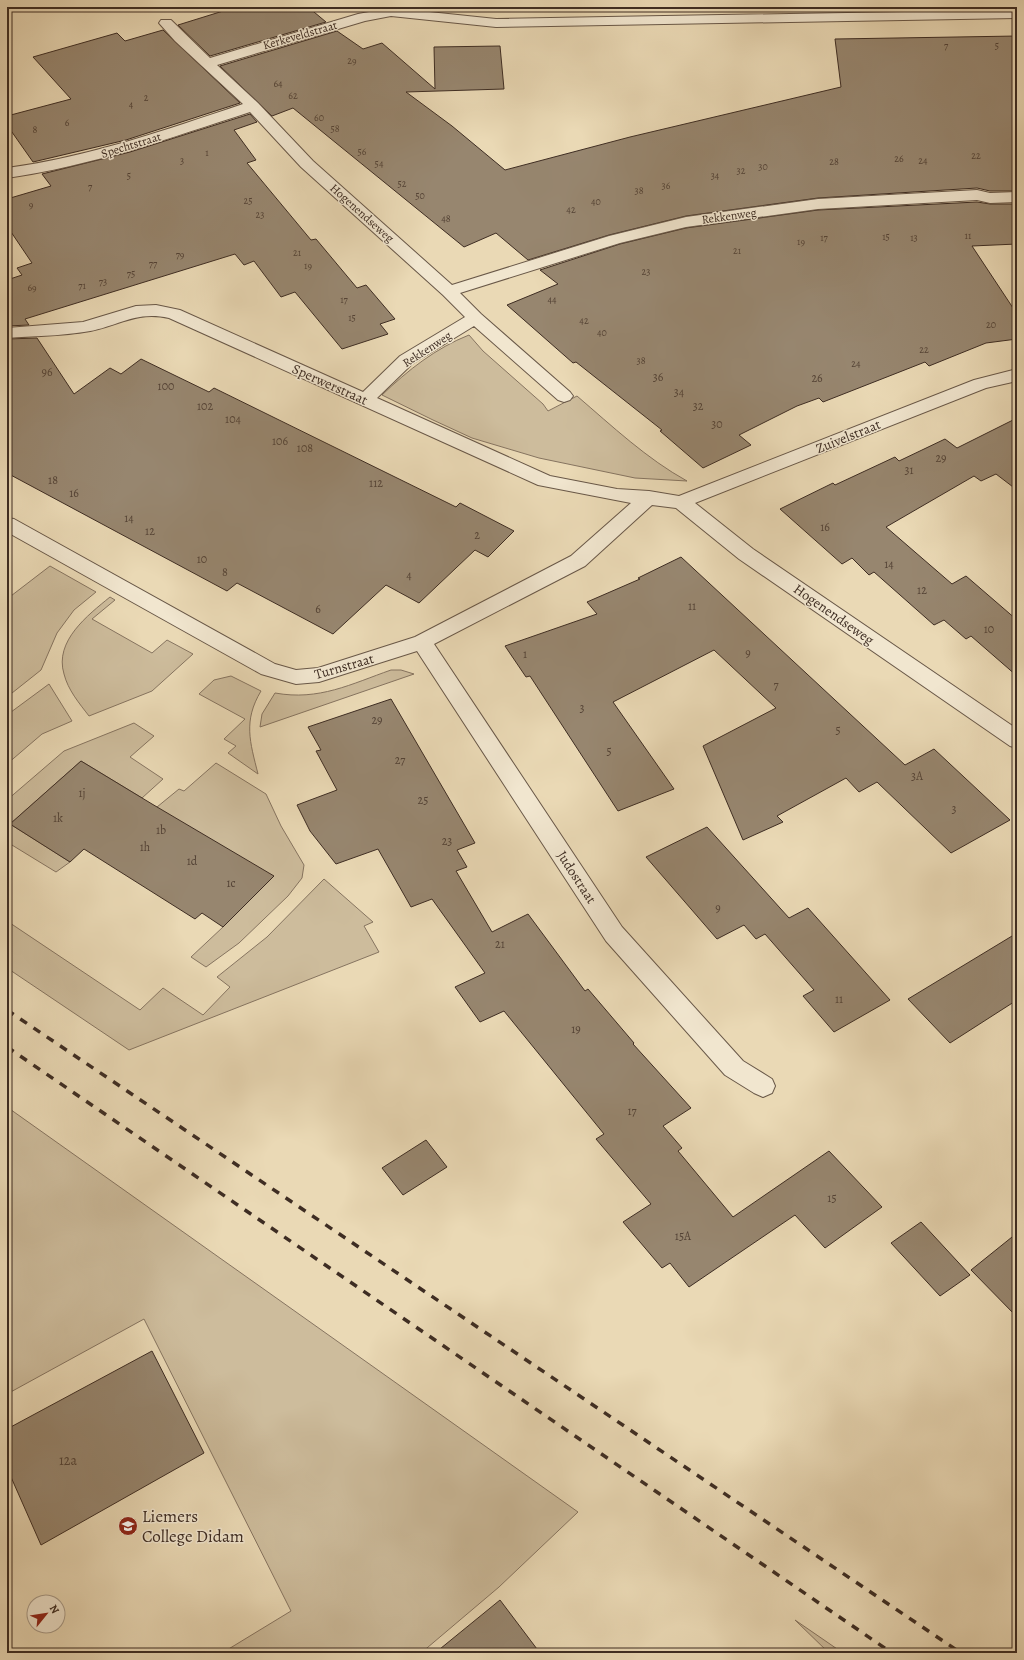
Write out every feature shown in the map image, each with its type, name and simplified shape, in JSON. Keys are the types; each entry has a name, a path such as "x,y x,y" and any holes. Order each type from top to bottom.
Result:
{"street":[{"name":"Kerkeveldstraat","path":"208,63 363,17 391,12 496,23 1017,14"},
{"name":"Hogenendseweg","path":"166,23 253,106 307,164 449,291 475,318 564,396"},
{"name":"Spechtstraat","path":"7,173 34,170 81,160 253,106"},
{"name":"Rekkenweg","path":"449,291 615,239 686,222 818,204 976,195 990,198 1017,197"},
{"name":"Sperwerstraat","path":"7,333 85,327 136,311 156,310 174,314 545,481 617,495 649,497"},
{"name":"Rekkenweg","path":"365,400 406,360 475,318"},
{"name":"Zuivelstraat","path":"681,502 980,384 1017,375"},
{"name":"Hogenendseweg","path":"649,497 681,502 746,554 1017,740"},
{"name":"Turnstraat","path":"7,524 268,669 296,677 319,675 422,642 578,561 649,497"},
{"name":"Judostraat","path":"422,642 614,934 734,1068 763,1086"}],"shaded area":[{"path":"469,335 483,351 543,404 548,411 577,396 658,463 687,481 635,478 539,458 472,438 382,395 423,360 445,346"},
{"path":"50,566 96,592 74,610 57,633 41,670 7,697 7,599"},
{"path":"110,597 115,600 92,619 152,653 167,640 193,654 152,691 89,716 74,696 68,685 62,662 68,640 75,630 92,612"},
{"path":"391,670 401,670 414,674 260,727 262,714 275,693 306,695 320,693 348,686"},
{"path":"231,676 261,691 255,702 250,722 251,742 258,774 228,753 236,746 224,739 245,719 199,694 214,680"},
{"path":"49,684 72,721 42,734 7,764 7,715"},
{"path":"134,723 154,736 130,757 163,779 142,798 81,761 10,824 70,862 56,872 7,842 7,800 64,751"},
{"path":"216,763 266,794 281,826 304,865 302,878 288,896 239,943 206,967 191,957 223,927 157,807 179,789 184,791"},
{"path":"324,879 373,922 364,926 379,952 129,1050 7,968 7,921 140,1010 163,988 203,1015 230,987 217,977 267,937"},
{"path":"7,1107 578,1512 499,1587 421,1653 222,1653 291,1611 144,1319 7,1394"},
{"path":"795,1620 843,1653 829,1653"}],"building":[{"path":"236,7 308,7 326,22 210,56 178,25"},
{"path":"163,30 240,103 126,140 33,162 7,125 7,116 71,99 33,57 117,33 125,41"},
{"path":"337,31 363,49 382,43 435,89 434,47 500,46 504,89 406,92 452,126 505,170 630,137 841,87 835,39 1017,36 1017,191 990,191 977,188 818,198 686,216 609,235 528,260 496,233 464,247 293,108 272,116 220,66"},
{"path":"250,114 257,122 234,130 256,160 247,163 311,240 316,239 357,288 366,285 395,319 380,324 388,334 342,349 295,292 281,297 254,261 244,265 235,254 25,319 29,325 7,326 7,280 22,275 17,268 32,263 7,226 7,199 51,186 42,174 130,152"},
{"path":"977,202 990,204 1017,204 1017,244 972,246 1017,314 1017,339 986,343 929,366 925,362 823,402 819,398 797,406 739,435 751,445 703,468 660,431 662,430 576,362 573,363 507,305 558,284 540,270 620,244 686,228 818,210"},
{"path":"37,338 74,394 110,368 121,374 141,359 209,392 214,388 456,507 460,503 514,531 488,557 475,550 419,603 386,585 333,634 237,583 227,591 7,473 7,339"},
{"path":"1017,418 1017,490 996,474 981,481 974,476 886,527 952,584 966,576 1017,620 1017,676 971,636 966,639 944,620 934,625 874,572 869,575 852,558 842,564 780,509 833,483 835,485 895,457 899,461 945,439 957,448"},
{"path":"681,557 905,765 934,749 1010,820 951,853 877,782 859,792 846,778 777,816 783,822 743,840 703,746 776,708 714,650 613,702 674,789 618,811 530,676 526,677 505,646 597,614 587,602 640,579 638,578"},
{"path":"391,699 475,843 457,850 467,867 456,871 492,932 528,914 585,991 588,989 634,1043 633,1044 691,1108 663,1126 682,1148 678,1151 733,1217 829,1151 882,1207 825,1248 795,1215 689,1287 670,1263 662,1268 623,1222 651,1204 596,1139 604,1134 504,1011 480,1022 455,987 485,973 432,899 411,907 378,849 336,864 310,831 297,805 337,790 316,751 321,750 308,727"},
{"path":"81,761 274,876 223,927 202,913 195,919 84,849 70,862 10,824"},
{"path":"707,827 789,918 808,908 890,1000 834,1032 803,996 814,990 765,934 756,939 744,925 717,939 646,857"},
{"path":"1017,933 1017,1000 950,1043 908,999"},
{"path":"426,1140 447,1167 403,1195 382,1168"},
{"path":"921,1222 970,1275 940,1296 891,1243"},
{"path":"1017,1233 1017,1317 971,1270"},
{"path":"152,1351 204,1453 41,1545 7,1468 7,1429"},
{"path":"500,1600 540,1653 435,1653"}],"railway":[{"path":"7,1010 961,1653"},
{"path":"7,1047 892,1653"}],"place":[{"name":"Liemers College Didam","path":"128,1526"}]}
